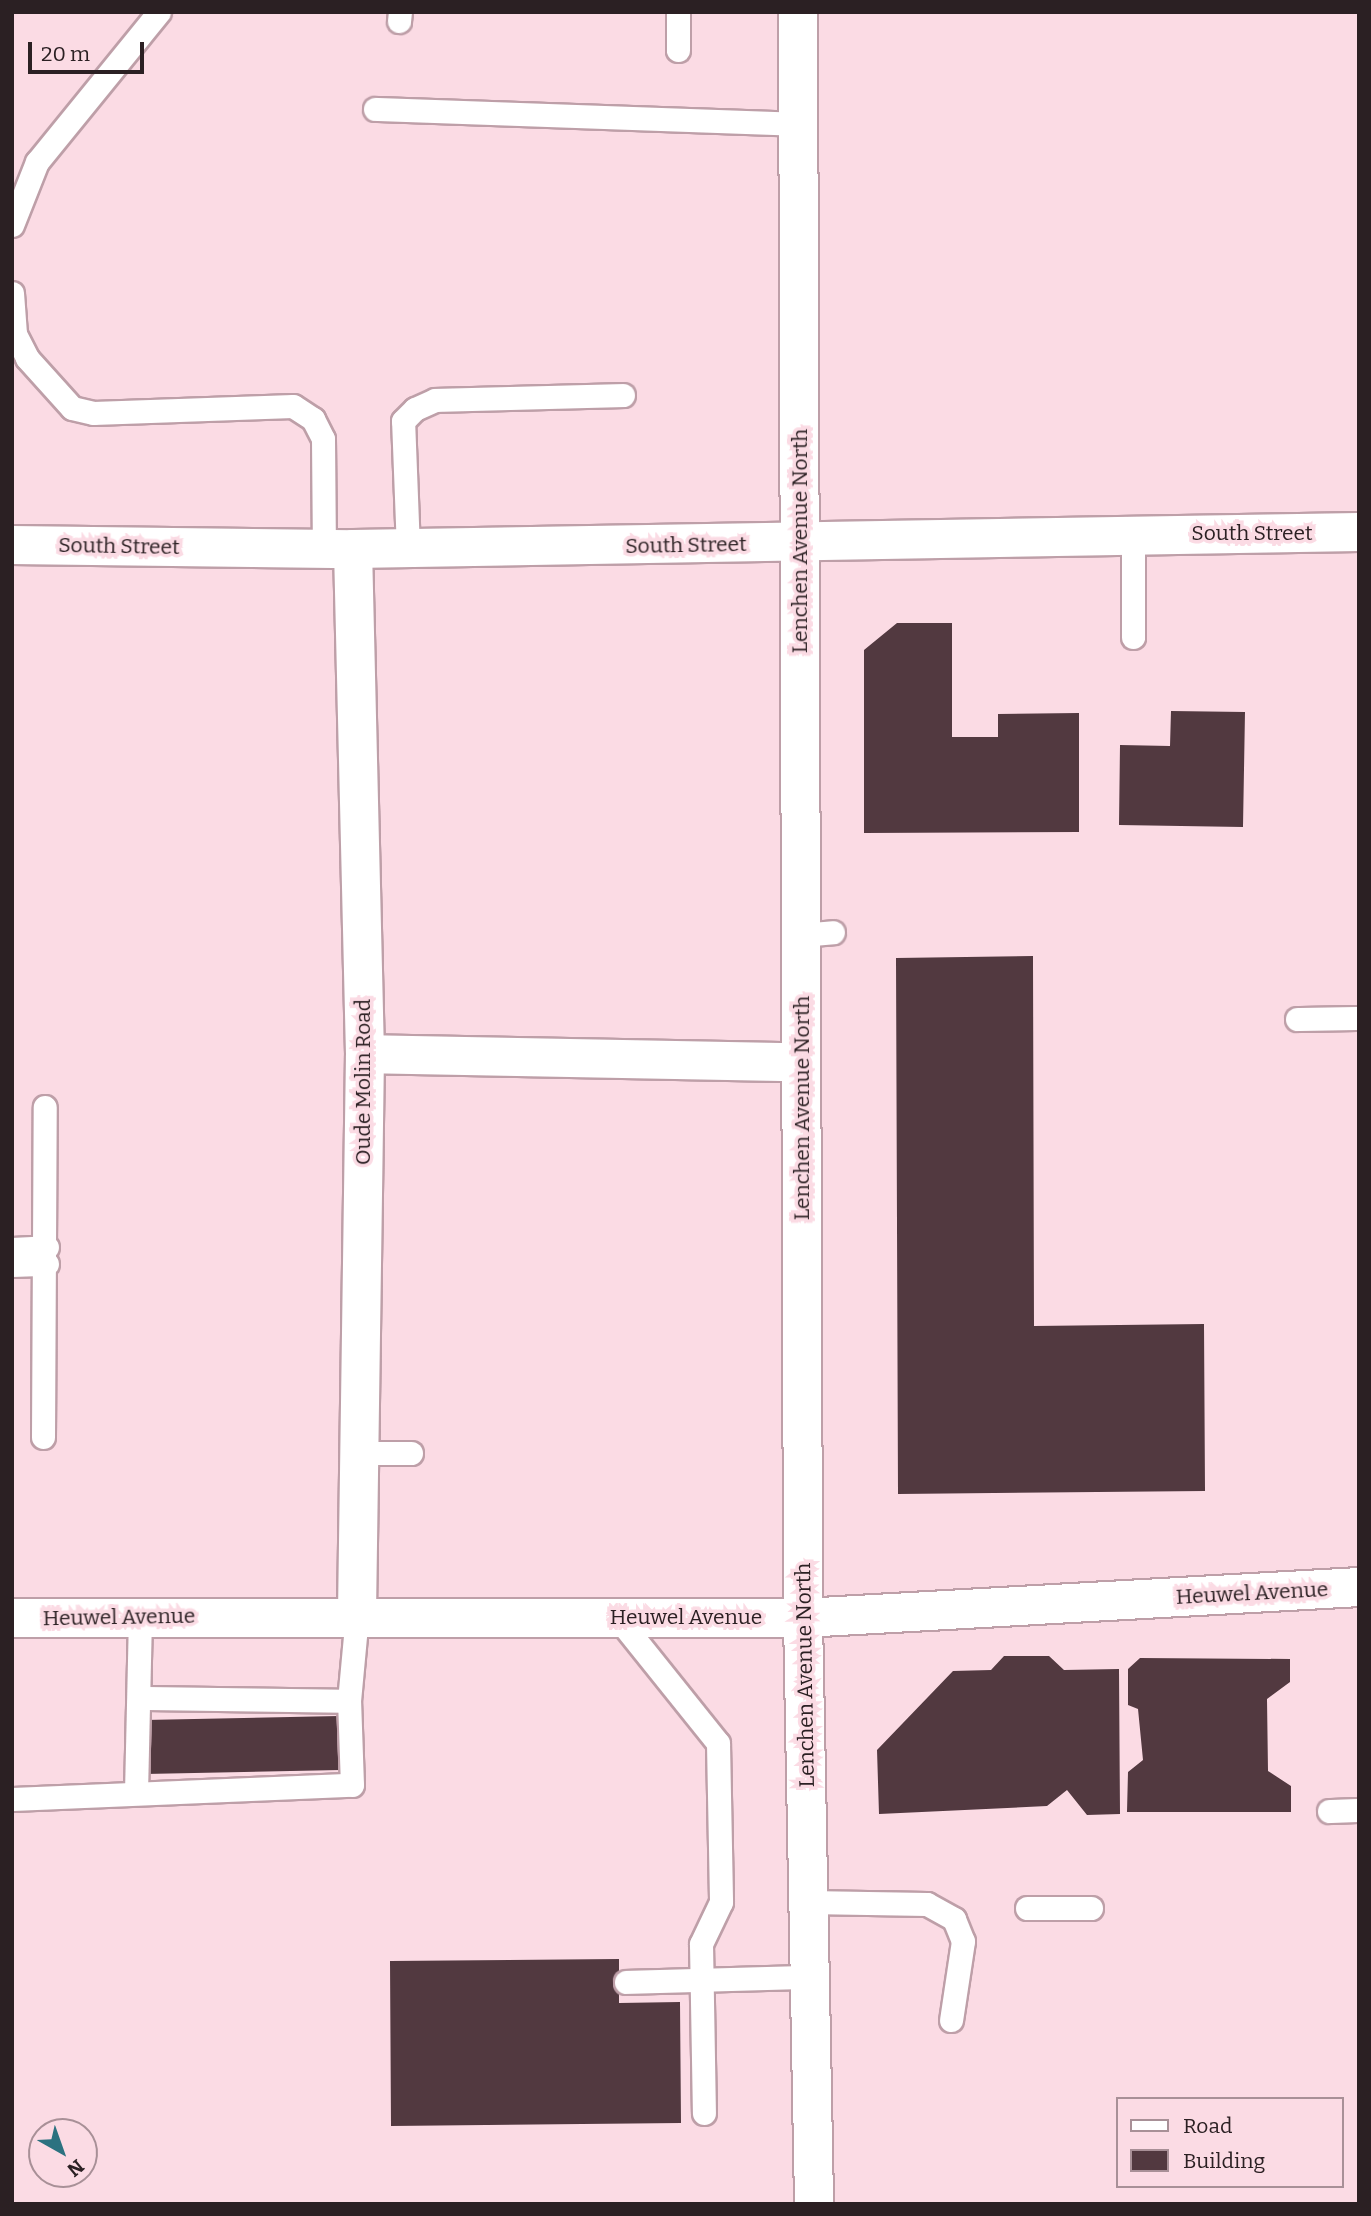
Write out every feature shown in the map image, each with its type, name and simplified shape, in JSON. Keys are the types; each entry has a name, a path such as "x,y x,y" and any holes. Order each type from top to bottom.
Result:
{"street":[{"name":"Lenchen Avenue North","path":"798,12 800,543 817,933 801,1062 803,1618 814,2204"},
{"name":"South Street","path":"12,545 408,549 1359,532"},
{"name":"Oude Molin Road","path":"339,549 365,1054 362,1453 357,1615"},
{"path":"365,1054 801,1062"},
{"name":"Heuwel Avenue","path":"12,1618 357,1615 803,1618 1359,1587"}],"lane":[{"path":"12,225 37,162 159,12"},
{"path":"678,12 678,50"},
{"path":"375,109 798,124"},
{"path":"12,292 15,334 27,358 72,408 93,413 293,406 313,419 323,439 339,549"},
{"path":"408,549 403,421 415,410 435,400 623,395"},
{"path":"1133,534 1133,637"},
{"path":"1297,1019 1359,1018"},
{"path":"43,1437 47,1256 45,1107"},
{"path":"12,1249 47,1256"},
{"path":"12,1265 47,1256"},
{"path":"362,1453 411,1453"},
{"path":"12,1799 352,1785 349,1700 357,1615"},
{"path":"136,1793 140,1616"},
{"path":"617,1617 718,1743 721,1892 701,1944 704,1980 704,2113"},
{"path":"140,1698 349,1700"},
{"path":"1329,1811 1359,1810"},
{"path":"808,1902 927,1904 954,1919 963,1941 951,2020"},
{"path":"1027,1908 1091,1908"},
{"path":"626,1982 809,1977"}],"building":[{"path":"897,623 952,623 952,737 998,737 998,714 1079,713 1079,832 864,833 864,650"},
{"path":"1171,711 1245,712 1243,827 1119,825 1120,745 1170,746"},
{"path":"1033,956 1034,1326 1204,1324 1205,1491 898,1494 896,958"},
{"path":"1004,1656 1049,1656 1064,1670 1119,1669 1120,1814 1087,1815 1067,1790 1047,1806 879,1814 877,1750 953,1671 991,1670"},
{"path":"1140,1658 1290,1659 1290,1682 1267,1699 1268,1771 1291,1786 1291,1812 1127,1812 1128,1772 1143,1760 1138,1709 1128,1705 1128,1669"},
{"path":"339,1716 340,1770 145,1774 145,1720"},
{"path":"619,1959 619,2003 680,2002 681,2123 391,2126 390,1961"}]}
